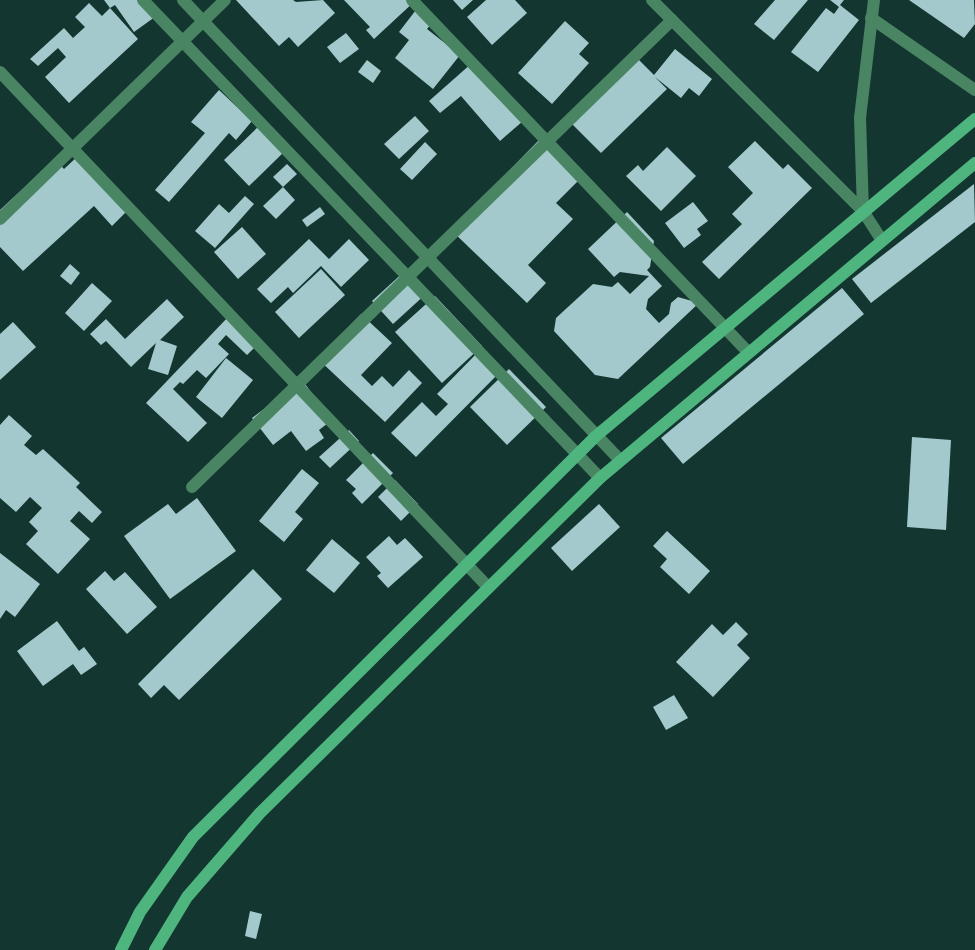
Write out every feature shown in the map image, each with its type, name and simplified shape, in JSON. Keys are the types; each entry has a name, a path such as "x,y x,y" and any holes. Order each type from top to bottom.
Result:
{"main road":[{"path":"121,950 140,912 193,837 596,436 975,119"},
{"path":"155,950 187,897 260,813 600,477 881,239 975,163"}],"street":[{"path":"142,0 600,477"},
{"path":"183,0 426,259 620,459"},
{"path":"0,219 225,0"},
{"path":"412,0 748,351"},
{"path":"652,0 863,211 881,239"},
{"path":"863,211 860,118 874,0"},
{"path":"871,18 975,90"},
{"path":"192,487 672,20"},
{"path":"0,72 488,587"}],"building":[{"path":"104,0 149,0 159,14 134,32 115,5 110,8"},
{"path":"236,0 293,0 296,2 323,0 335,13 298,47 289,37 279,46"},
{"path":"344,0 415,1 374,39 366,30 370,27"},
{"path":"453,0 473,0 462,10"},
{"path":"486,0 515,0 527,13 492,45 467,17"},
{"path":"775,0 808,0 774,40 754,24"},
{"path":"830,0 844,0 840,5 859,20 818,72 791,52 826,8 834,14 839,7"},
{"path":"909,0 974,0 975,24 964,38"},
{"path":"89,3 102,16 110,8 138,39 69,103 45,77 66,57 58,48 38,66 30,59 64,28 73,38 85,27 75,17"},
{"path":"419,6 435,19 427,29 460,55 433,89 395,58 409,40 399,32"},
{"path":"565,21 589,43 579,54 589,63 552,104 518,73"},
{"path":"346,33 359,49 340,63 327,47"},
{"path":"675,49 712,79 699,96 689,88 681,98 655,77 667,89 601,153 569,121 636,57 654,75"},
{"path":"367,60 381,71 373,83 358,72"},
{"path":"472,63 523,121 500,141 461,96 440,113 429,101"},
{"path":"219,90 252,121 236,140 229,133 169,202 155,190 205,133 191,122"},
{"path":"415,116 429,131 399,159 384,144"},
{"path":"260,125 285,151 249,186 224,160"},
{"path":"540,139 580,179 556,203 573,219 528,265 546,283 527,303 451,230"},
{"path":"755,141 783,169 788,164 812,188 719,279 702,262 742,224 732,214 753,193 728,167"},
{"path":"425,142 437,154 412,180 400,169"},
{"path":"667,147 696,176 661,211 626,176 638,165 643,171"},
{"path":"78,156 128,210 112,226 94,206 23,271 0,247 0,210 55,159 64,169"},
{"path":"287,164 297,174 283,187 273,177"},
{"path":"974,184 975,222 871,303 852,279"},
{"path":"283,187 295,200 276,219 263,206"},
{"path":"245,196 254,204 215,248 195,231 219,204 229,213"},
{"path":"693,202 708,221 697,229 701,235 684,248 665,223"},
{"path":"320,207 325,214 307,227 302,220"},
{"path":"627,212 654,241 650,267 647,270 662,286 648,299 646,309 659,323 669,314 671,303 678,297 699,303 618,379 595,375 554,331 556,318 593,284 612,287 618,282 630,294 649,276 620,272 614,277 588,249"},
{"path":"242,227 266,254 238,279 214,252"},
{"path":"309,239 329,259 349,239 369,260 341,287 321,266 293,293 288,287 271,303 257,289"},
{"path":"70,264 80,273 71,285 60,276"},
{"path":"321,269 345,295 299,338 275,312"},
{"path":"407,269 428,292 393,324 372,301"},
{"path":"92,283 112,301 84,331 65,313"},
{"path":"842,288 864,314 683,464 661,438"},
{"path":"435,296 482,346 442,383 395,332"},
{"path":"167,299 184,317 160,340 177,346 168,375 148,369 156,343 131,367 106,341 101,345 90,334 106,319 125,339"},
{"path":"361,314 392,343 361,375 372,386 382,376 393,387 409,370 422,383 385,422 318,359"},
{"path":"229,316 258,344 247,355 226,335 218,344 229,354 206,378 197,370 183,384 180,382 173,389 207,423 188,442 146,403"},
{"path":"13,322 36,347 0,380 0,334"},
{"path":"481,349 502,370 416,457 391,433 422,402 436,416 448,404 437,394"},
{"path":"226,358 253,380 222,418 196,397"},
{"path":"509,369 546,407 507,445 470,407"},
{"path":"302,380 332,420 319,430 324,438 306,451 291,431 273,445 252,418"},
{"path":"9,415 32,436 24,445 36,455 43,449 80,483 76,487 102,512 92,523 79,511 70,521 90,539 58,574 26,544 38,531 29,522 42,508 30,497 16,512 0,498 0,425"},
{"path":"349,430 359,441 330,468 319,457"},
{"path":"912,437 951,440 946,530 907,527"},
{"path":"373,453 393,473 362,504 352,493 356,489 346,480"},
{"path":"302,469 319,483 295,512 303,519 284,542 259,521"},
{"path":"395,480 418,504 401,521 378,497"},
{"path":"197,498 236,551 170,599 124,536 168,504 176,514"},
{"path":"599,504 620,527 572,571 551,548"},
{"path":"667,531 710,571 689,594 660,567 667,559 653,546"},
{"path":"389,536 397,545 405,538 423,557 388,588 377,576 381,573 366,557"},
{"path":"332,539 360,563 334,593 306,570"},
{"path":"0,553 40,584 15,617 6,610 0,619"},
{"path":"253,569 282,599 179,700 164,685 151,698 138,684"},
{"path":"105,571 114,581 125,572 157,607 127,634 86,589"},
{"path":"57,621 79,651 84,647 97,664 81,675 73,664 43,686 17,651"},
{"path":"736,622 748,634 737,645 750,658 713,697 676,662 712,624 723,635"},
{"path":"674,695 688,718 666,730 653,707"},
{"path":"250,911 262,914 256,939 245,936"}]}
